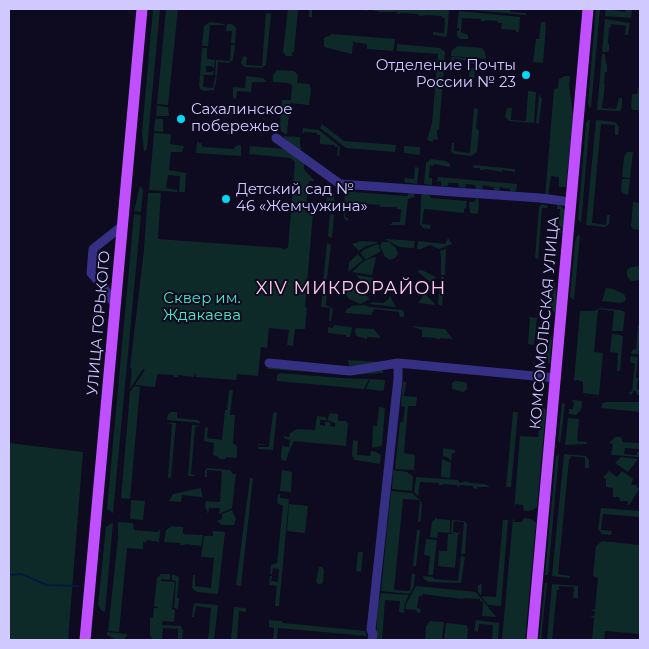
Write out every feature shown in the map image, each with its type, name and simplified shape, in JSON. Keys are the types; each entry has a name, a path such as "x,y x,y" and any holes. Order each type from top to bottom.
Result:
{"main road":[{"name":"УЛИЦА ГОРЬКОГО","path":"85,640 142,9"},
{"name":"КОМСОМОЛЬСКАЯ УЛИЦА","path":"532,640 588,9"}],"street":[{"path":"276,138 340,184 540,198 571,202"},
{"path":"115,305 104,288 90,273 93,249 122,226"},
{"path":"270,363 350,371 398,363 555,378"},
{"path":"372,640 371,630 398,378 398,363"}],"green space":[{"path":"153,9 160,9 147,149 144,152 142,132"},
{"path":"166,9 178,9 168,105 157,104"},
{"path":"288,9 312,9 312,17 309,17 309,10 298,10 292,56 286,56 283,52"},
{"path":"368,9 449,10 447,36 433,35 433,32 444,33 445,18 442,18 442,16 397,14 397,12 380,12"},
{"path":"461,9 510,9 511,12 526,13 526,15"},
{"path":"596,9 600,9 591,108 588,102"},
{"path":"606,9 625,12 626,9 632,9 631,18 605,16"},
{"path":"459,11 520,17 519,32 501,29 502,23 498,23 498,21 462,18 461,32 468,35 468,39 460,39 457,36 457,31 459,31 459,28 457,28"},
{"path":"266,13 271,14 266,65 261,68 245,67 241,63 243,56 247,57 246,65 262,66"},
{"path":"605,19 630,23 628,35 625,35 626,26 611,24 609,28 609,51 602,52"},
{"path":"210,22 225,25 210,25 208,46 202,46 204,26"},
{"path":"541,22 545,22 546,27 543,63 533,62 536,39 539,39"},
{"path":"227,24 232,24 236,28 235,44 231,43 232,31 226,31"},
{"path":"332,34 395,39 394,47 393,51 367,49 367,44 353,42 352,54 324,47 324,38"},
{"path":"397,44 440,48 445,52 439,130 437,130 438,140 433,139 433,142 427,140 432,123 438,54 397,51"},
{"path":"231,45 235,45 233,60 229,63 218,62 217,76 215,75 216,60 230,61"},
{"path":"458,46 482,48 486,59 451,56 452,50"},
{"path":"202,48 207,48 207,59 215,60 214,69 212,66 206,66 206,72 214,70 213,75 200,75"},
{"path":"602,54 605,54 607,72 605,72 602,108 616,109 619,98 622,98 622,108 620,111 597,110"},
{"path":"451,57 477,59 480,64 471,64 471,68 475,68 474,80 469,79 470,61 454,59 453,67 451,66"},
{"path":"277,70 294,71 298,75 297,83 309,84 311,89 309,105 290,103 287,134 281,131 280,126 282,100 291,100 292,85 273,82 273,75"},
{"path":"200,75 204,76 203,87 213,88 215,77 217,77 214,90 204,91 200,89"},
{"path":"246,76 263,78 267,82 252,82 251,92 237,91 236,99 233,98 233,87 245,88"},
{"path":"570,76 569,85 573,115 566,187 559,187 559,177 551,176 548,197 545,197 554,89 558,88 559,79"},
{"path":"638,88 640,88 640,110 633,110 631,108 632,94 637,94"},
{"path":"528,91 536,92 534,123 509,121 505,117 507,108 512,108 511,120 526,121"},
{"path":"539,94 542,99 539,124 536,123"},
{"path":"157,106 168,107 169,116 156,116"},
{"path":"474,108 478,109 476,127 479,131 477,152 471,156 454,154 451,152 452,143 454,143 454,151 470,153"},
{"path":"210,109 235,112 235,117 233,115 220,114 220,116 215,116 215,114 208,113"},
{"path":"155,119 163,119 163,132 154,131"},
{"path":"590,120 581,223 578,219 586,123"},
{"path":"596,120 615,122 619,127 618,135 615,135 615,125 601,124 592,223 606,225 607,215 610,215 609,224 605,227 586,225"},
{"path":"236,123 250,124 250,130 236,129 234,135 227,134 227,131 235,129"},
{"path":"322,124 344,141 396,145 395,152 346,148 320,128"},
{"path":"303,128 319,130 340,147 339,156 337,156 338,147 320,144 320,135 305,132 302,134"},
{"path":"154,133 171,134 170,144 184,146 182,152 171,152 169,170 186,173 185,192 179,192 180,176 168,175 166,188 177,190 177,192 149,190"},
{"path":"283,136 300,137 300,147 302,148 299,152"},
{"path":"197,142 201,143 203,147 234,149 240,145 241,156 196,153"},
{"name":"Сквер им. Ждакаева","path":"250,146 287,149 304,163 304,169 315,181 309,181 305,212 313,213 305,307 307,308 305,329 295,329 293,346 287,345 289,330 269,328 267,348 261,347 258,376 237,374 236,380 196,377 195,372 194,377 178,375 178,377 174,377 174,375 159,374 157,375 155,387 135,385 145,370 143,369 130,389 132,369 130,368 144,250 148,193 161,193 158,239 283,248 282,250 288,248 295,162 290,158 249,154"},
{"path":"404,146 420,147 420,155 404,153"},
{"path":"627,152 633,152 630,178 622,177 624,157"},
{"path":"431,159 450,163 450,167 430,165 429,178 432,178 432,185 424,184 426,163"},
{"path":"474,165 515,169 515,172 480,170 480,168 473,168"},
{"path":"415,167 419,168 417,184 404,182 405,178 414,179"},
{"path":"438,177 517,184 516,191 511,192 509,188 500,187 499,191 494,190 493,186 483,185 482,190 476,189 475,185 466,184 465,188 459,187 458,183 449,182 448,186 441,186 441,181 437,182"},
{"path":"622,179 630,179 628,195 621,191"},
{"path":"140,186 143,190 141,212 134,211"},
{"path":"345,186 354,188 354,192 407,196 409,193 414,193 414,197 408,199 405,225 390,225 393,222 400,222 401,209 397,209 397,207 380,207 380,205 367,204 367,206 363,205 363,203 350,202 346,204 345,217 348,218 348,221 346,220 344,218"},
{"path":"334,193 334,200 336,201 335,213 325,212 327,195"},
{"path":"428,193 431,198 467,201 464,213 424,209 422,224 431,225 430,229 423,228 420,224 421,196"},
{"path":"477,198 479,201 478,214 470,213 469,202 474,202"},
{"path":"633,202 640,203 640,230 633,229 631,226"},
{"path":"542,204 548,206 547,208 542,208 538,260 535,257 539,207"},
{"path":"557,205 560,205 565,210 563,233 558,232 560,209 557,209"},
{"path":"134,214 141,215 113,513 107,509"},
{"path":"330,214 334,215 331,238 328,236"},
{"path":"580,235 574,300 570,297 575,243 577,236"},
{"path":"448,238 452,244 439,249 430,245 417,249 418,241 445,244"},
{"path":"385,239 415,241 414,248 399,247"},
{"path":"361,241 377,243 364,247 359,251 352,244"},
{"path":"382,242 389,242 396,248 398,254 395,258 390,260 385,257 380,246"},
{"path":"327,243 331,245 326,286 323,284"},
{"path":"378,244 381,251 367,259 360,253 365,249"},
{"path":"446,249 445,275 441,275 440,251"},
{"path":"358,254 363,260 348,272 349,262"},
{"path":"376,258 372,275 352,272 364,261"},
{"path":"640,266 640,280 631,281 627,276 627,270 631,267"},
{"path":"420,270 436,277 430,282 417,271"},
{"path":"356,275 374,278 373,294 372,294"},
{"path":"441,277 444,277 442,306 438,304"},
{"path":"347,278 370,299 360,304 349,299 346,295"},
{"path":"554,282 557,305 555,313 548,305 552,302"},
{"path":"606,288 624,294 625,301 621,303 602,301"},
{"path":"323,291 327,293 326,305 333,309 331,321 329,321 330,308 321,307"},
{"path":"423,292 436,305 418,303 422,298"},
{"path":"390,296 396,307 369,304 373,302 383,303"},
{"path":"365,305 402,310 404,317 400,317 399,312 374,309 371,315 345,313 352,306"},
{"path":"599,308 625,312 623,331 612,331 614,311 598,309 594,352 603,353 599,395 583,393 583,382 574,381 580,311 595,311"},
{"path":"530,317 537,318 534,345 528,344"},
{"path":"334,325 351,327 350,337 328,333 328,327 333,328"},
{"path":"638,325 640,325 640,354 631,354 632,350 636,349"},
{"path":"411,326 445,329 453,339 422,337 422,330"},
{"path":"355,329 374,329 381,338 367,337 367,339 356,336"},
{"path":"612,334 623,337 620,371 617,371 618,353 610,352"},
{"path":"547,339 552,340 550,362 552,364 548,363 548,358 545,358"},
{"path":"631,356 638,357 636,378 640,378 638,379 637,389 640,390 640,395 637,395 636,391 633,391 632,395 628,393 632,391 635,364 630,362"},
{"path":"348,360 381,362 349,366"},
{"path":"268,366 383,370 383,373 352,375 267,369"},
{"path":"280,373 369,379 364,389 277,381 277,375"},
{"path":"370,379 385,380 383,391 366,389"},
{"path":"403,381 406,383 404,396 417,397 416,406 408,406 404,453 415,455 414,470 395,469 400,422 403,422 405,407 401,406"},
{"path":"455,381 467,384 467,389 464,392 452,389 452,383"},
{"path":"134,386 140,387 130,499 121,498 130,392"},
{"path":"229,390 233,390 230,415 235,415 233,443 237,446 237,456 236,458 226,457 225,459 219,459 219,457 213,455 214,443 204,441 205,428 208,427 207,438 222,440"},
{"path":"573,400 582,401 581,410 576,415 569,414 569,409 573,409"},
{"path":"640,402 640,412 601,408 603,403"},
{"path":"562,403 565,404 560,444 558,441"},
{"path":"379,407 385,408 382,446 372,448 373,426 377,426"},
{"path":"541,408 546,409 537,507 533,510 524,511 523,505 515,504 514,510 520,436 538,437"},
{"path":"177,412 177,418 198,420 201,423 167,420 168,414"},
{"path":"277,412 273,450 258,449 258,447 269,447 273,413"},
{"path":"513,412 518,412 511,487 506,487"},
{"path":"330,413 338,414 338,421 346,421 348,424 346,446 294,441 286,461 282,460 282,446 289,447 290,440 285,439 283,436 289,437 290,433 297,429 315,430 317,416 326,417 326,420 320,420 320,425 325,426 325,422 330,422 330,426 335,427 335,423 327,420"},
{"path":"568,418 579,419 577,441 587,442 587,444 565,445"},
{"path":"167,423 176,423 171,477 168,478 172,424"},
{"path":"192,425 201,426 195,427 191,474 196,476 188,476"},
{"path":"615,437 621,437 623,442 640,443 639,449 625,448 624,454 637,455 637,452 639,452 639,457 611,455 613,444 609,443"},
{"path":"353,440 358,441 357,455 370,456 371,451 376,452 381,455 380,464 355,460 352,455"},
{"path":"9,443 83,452 68,640 9,640"},
{"path":"443,448 455,450 455,453 452,453 451,462 449,458 443,456"},
{"path":"559,454 548,575 545,575 556,456"},
{"path":"564,454 586,456 589,460 589,468 585,468 585,458 571,456 569,459 558,574 570,576 570,578 552,576"},
{"path":"621,457 638,459 628,472 615,463"},
{"path":"442,459 451,463 450,478 441,477"},
{"path":"208,468 230,470 233,474 236,474 232,508 219,514 220,508 209,508 208,514 205,506 206,501 220,502 222,471 207,470 207,477 205,477 205,470"},
{"path":"282,470 292,472 291,492 280,491"},
{"path":"393,470 407,472 413,476 412,491 392,489"},
{"path":"609,471 617,477 622,471 633,479 631,485 637,485 637,488 640,488 630,504 628,505 628,501 620,501 619,497 613,497 613,488 606,487 606,479 603,477"},
{"path":"416,477 458,480 460,483 466,481 485,484 490,487 477,487 477,489 473,488 473,486 460,485 459,487 456,485 420,482 418,496 414,492"},
{"path":"250,478 253,478 241,586 236,585"},
{"path":"201,488 203,499 202,497 182,495 181,502 169,501 173,494"},
{"path":"391,491 412,493 420,500 403,499 394,590 410,591 412,574 415,574 414,586 410,594 381,591"},
{"path":"278,494 280,494 280,498 289,499 279,606 275,606 277,586 269,585 270,576 272,576 271,581 278,582 279,569 273,568 272,574 270,574 271,565 277,563 283,506 277,503"},
{"path":"131,500 145,501 143,520 130,519"},
{"path":"420,500 422,504 421,521 418,522"},
{"path":"289,504 308,506 305,533 287,531"},
{"path":"601,508 640,511 640,517 603,514 601,530 612,531 611,535 602,534 598,529"},
{"path":"232,510 236,519 234,525 222,525 217,521 222,519 222,514"},
{"path":"437,517 437,519 450,520 450,533 438,532 437,538 430,537 432,522"},
{"path":"513,517 514,522 522,522 524,518 531,519 536,523 525,640 502,640"},
{"path":"452,520 464,521 467,524 465,554 461,554 464,522 454,521 453,532 461,533 458,534 455,568 438,566 439,551 447,551 448,534 455,534 451,533"},
{"path":"503,520 508,520 501,606 488,605 481,596 496,597"},
{"path":"118,522 133,523 134,530 158,532 159,529 160,532 159,542 147,540 143,542 143,549 127,548 119,632 108,631"},
{"path":"112,523 105,612 98,605 106,527"},
{"path":"172,526 183,527 183,534 203,535 201,546 164,542 166,530"},
{"path":"417,530 420,530 416,566 413,566"},
{"path":"213,531 225,532 218,594 197,592 192,588 193,575 195,575 195,586 211,588 214,558 201,557 204,536 213,536"},
{"path":"426,539 437,540 433,575 428,575 430,556 424,555"},
{"path":"602,541 640,545 640,634 605,631 604,640 592,640 594,618 589,617 594,616 595,611 590,611 595,609 598,578 593,576 596,546"},
{"path":"358,552 363,552 361,572 356,571"},
{"path":"461,556 465,557 461,583 428,582 424,579 423,576 458,581"},
{"path":"319,567 322,567 324,570 323,582 320,585 316,582"},
{"path":"161,574 170,574 170,580 161,579 161,581 175,582 172,609 175,610 174,622 163,621 162,625 181,626 183,631 182,640 178,640 178,629 163,628 162,640 153,640 150,635 150,618 153,618 154,608 158,608 154,606 157,578"},
{"path":"172,574 179,577 178,609 174,608 176,581 172,580"},
{"path":"545,583 547,583 541,640 539,640"},
{"path":"482,584 481,596 478,592 478,585"},
{"path":"552,584 578,586 578,598 573,598 574,587 559,586 552,640 547,640"},
{"path":"416,586 476,592 496,617 482,616 483,602 480,599 422,594 422,596 419,596 417,608 421,609 420,613 416,610 406,609 406,604"},
{"path":"381,593 409,595 405,603 404,613 399,612 400,601 385,600 382,640 376,640 378,604"},
{"path":"195,603 218,605 214,640 208,640 211,608 196,606 194,617 192,617"},
{"path":"234,607 246,608 246,612 239,611 237,640 231,640"},
{"path":"269,620 365,631 367,636 278,628 277,640 273,640 274,628 269,627"},
{"path":"476,620 499,623 498,640 492,640 493,625 479,624 478,632 474,631"},
{"path":"430,621 444,622 442,640 425,640 426,626"},
{"path":"446,623 466,625 468,629 467,640 444,640"},
{"path":"107,632 127,634 127,637 125,637 125,640 116,640 107,635"}],"waterway":[{"path":"9,575 21,574 47,585 78,586"}],"place":[{"name":"Отделение Почты России № 23","path":"526,75"},
{"name":"Сахалинское побережье","path":"181,119"},
{"name":"Детский сад № 46 «Жемчужина»","path":"226,199"}],"district":[{"name":"XIV МИКРОРАЙОН","path":"351,289"}]}
